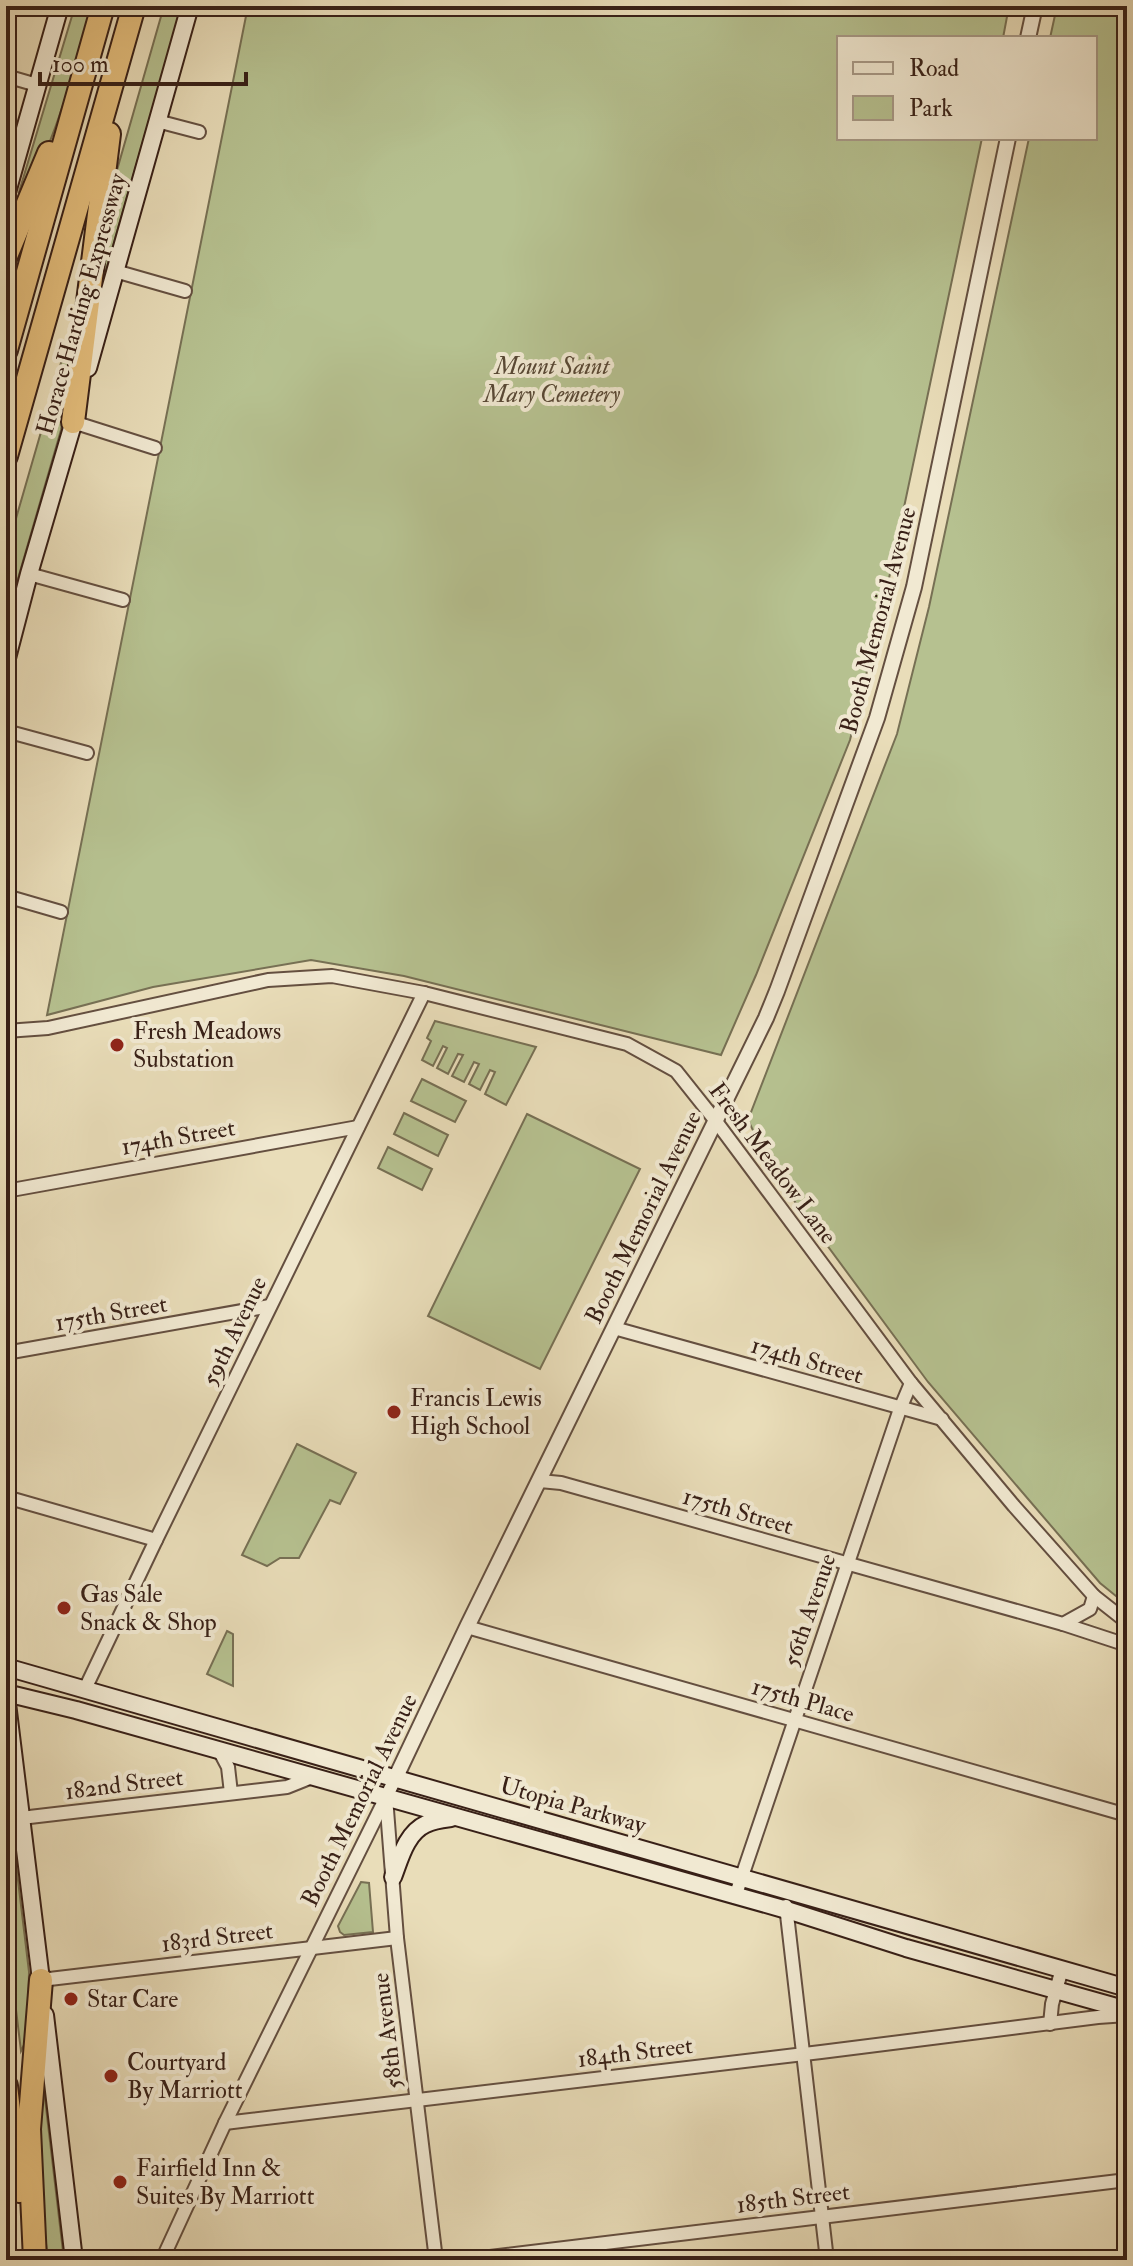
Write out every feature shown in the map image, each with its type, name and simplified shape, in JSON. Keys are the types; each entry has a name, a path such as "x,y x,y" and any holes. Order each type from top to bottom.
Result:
{"highway":[{"path":"6,350 103,6"},
{"path":"6,456 134,6"},
{"path":"6,256 88,59"},
{"path":"73,422 118,63"},
{"path":"35,2260 29,2129 41,1980"},
{"path":"6,2086 27,2260"}],"main road":[{"path":"6,196 60,6"},
{"name":"Horace Harding Expressway","path":"6,662 190,6"},
{"name":"Utopia Parkway","path":"6,1667 1127,1988"},
{"path":"6,1694 74,2260"},
{"name":"Utopia Parkway","path":"6,1694 219,1750 787,1910 906,1948 1057,1989 1127,2013"},
{"path":"393,1877 403,1851 416,1830 427,1823 454,1817"}],"street":[{"path":"1028,36 1035,6"},
{"path":"6,76 37,85"},
{"path":"157,121 199,132"},
{"name":"Booth Memorial Avenue","path":"162,2260 225,2123 766,1018 877,718 914,587 1008,140"},
{"path":"115,271 185,291"},
{"path":"73,422 155,448"},
{"path":"29,574 123,600"},
{"path":"6,731 87,753"},
{"path":"6,896 61,912"},
{"name":"Fresh Meadow Lane","path":"6,1031 48,1028 268,980 332,976 424,993 627,1044 676,1071 911,1383 1094,1596 1127,1622"},
{"name":"59th Avenue","path":"85,1689 424,993"},
{"name":"174th Street","path":"6,1191 358,1127"},
{"name":"175th Street","path":"6,1353 270,1306"},
{"name":"174th Street","path":"614,1328 942,1419"},
{"name":"56th Avenue","path":"735,1897 911,1383"},
{"name":"175th Street","path":"540,1481 561,1483 1063,1624 1127,1645"},
{"path":"6,1497 156,1540"},
{"path":"1063,1624 1090,1609 1094,1596"},
{"name":"175th Place","path":"467,1627 1127,1815"},
{"path":"219,1750 228,1767 231,1793"},
{"name":"182nd Street","path":"21,1818 287,1787 312,1777"},
{"name":"58th Avenue","path":"386,1797 397,1938 436,2260"},
{"path":"785,1890 827,2260"},
{"name":"183rd Street","path":"41,1980 397,1938"},
{"path":"1127,1964 1127,1971"},
{"path":"1050,2024 1062,1969"},
{"name":"184th Street","path":"225,2123 1127,2013"},
{"name":"185th Street","path":"465,2260 1127,2180"}],"green space":[{"path":"75,6 93,6 48,147 28,192 19,192"},
{"path":"164,6 182,6 96,305 111,191"},
{"name":"Mount Saint Mary Cemetery","path":"248,6 1009,6 1003,36 837,36 837,140 982,140 884,602 850,740 721,1055 404,976 311,960 153,987 47,1015"},
{"path":"1057,6 1127,6 1127,1605 1100,1583 928,1382 773,1172 748,1120 897,734 929,607 1029,140 1097,140 1097,36 1050,36"},
{"path":"78,304 61,430 6,620 6,553"},
{"path":"435,1021 536,1047 506,1105 485,1094 495,1072 490,1070 480,1090 469,1084 479,1064 474,1062 464,1082 452,1076 463,1055 458,1054 448,1074 437,1068 447,1048 443,1046 433,1066 422,1060 431,1041 427,1038"},
{"path":"422,1079 466,1101 455,1122 411,1101"},
{"path":"404,1113 448,1135 438,1156 394,1134"},
{"path":"527,1114 640,1169 540,1369 428,1316"},
{"path":"388,1147 432,1169 422,1190 378,1168"},
{"path":"297,1444 356,1473 340,1504 330,1500 299,1558 280,1558 267,1566 242,1555"},
{"path":"227,1631 233,1634 233,1686 207,1674"},
{"path":"6,1780 29,1972 28,2014 21,2051 6,1927"},
{"path":"361,1882 369,1883 373,1932 344,1935 338,1926"},
{"path":"41,2065 64,2260 48,2260 35,2153"}],"place":[{"name":"Fresh Meadows Substation","path":"117,1045"},
{"name":"Francis Lewis High School","path":"394,1412"},
{"name":"Gas Sale Snack & Shop","path":"64,1608"},
{"name":"Star Care","path":"71,1999"},
{"name":"Courtyard By Marriott","path":"111,2076"},
{"name":"Fairfield Inn & Suites By Marriott","path":"120,2182"}]}
